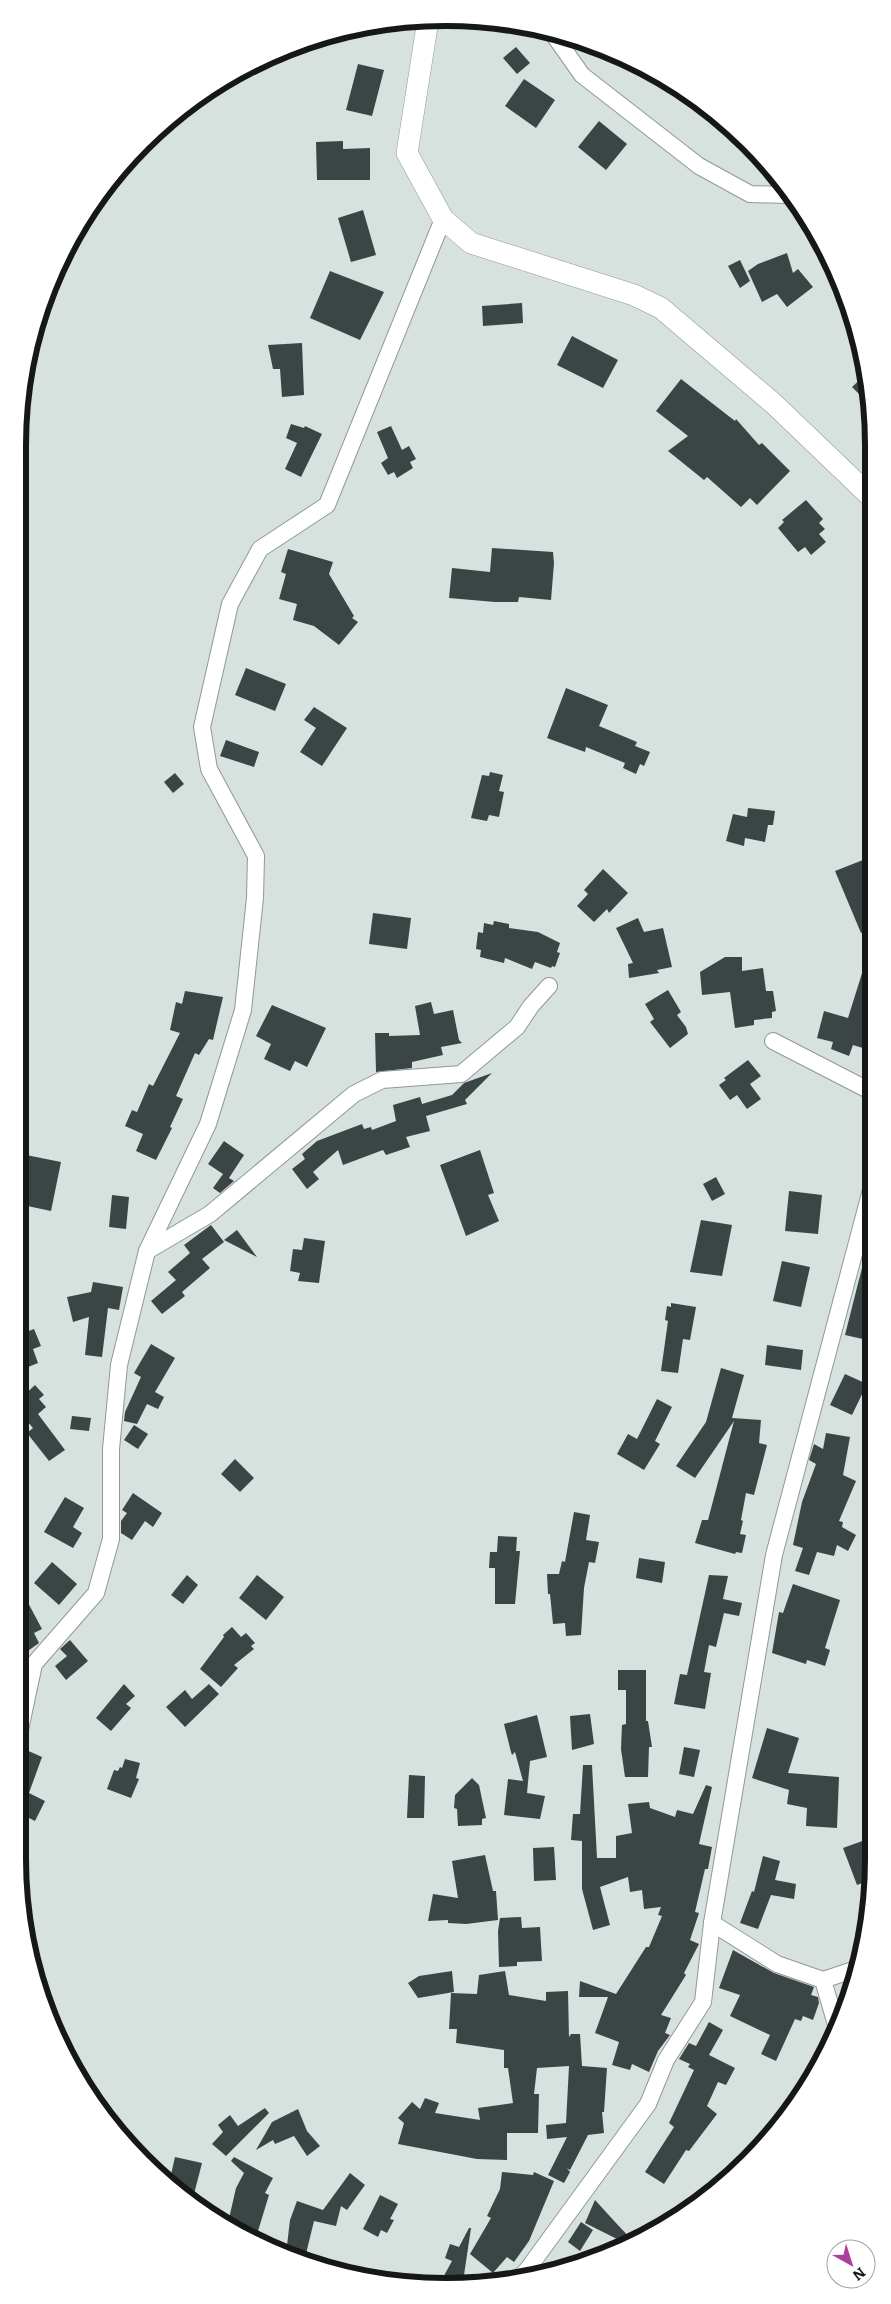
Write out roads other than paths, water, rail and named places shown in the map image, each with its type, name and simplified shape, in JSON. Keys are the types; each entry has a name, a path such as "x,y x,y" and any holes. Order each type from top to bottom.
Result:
{"main road":[{"path":"427,27 407,153 442,219 471,243 634,294 661,308 774,404 865,491"}],"street":[{"path":"558,42 582,75 699,166 750,194 781,194"},
{"path":"26,1702 34,1664 96,1593 111,1539 111,1448 119,1365 147,1250 208,1124 243,1010 255,898 256,856 209,769 202,727 230,604 260,549 327,505 442,219"},
{"path":"147,1250 210,1214 354,1094 382,1080 461,1074 516,1027 548,986"},
{"path":"773,1041 865,1088"},
{"path":"527,2270 648,2104 666,2060 703,2002 712,1923 774,1555 865,1212"},
{"path":"712,1923 777,1964 823,1980 849,1971"},
{"path":"823,1980 834,2017"}]}
